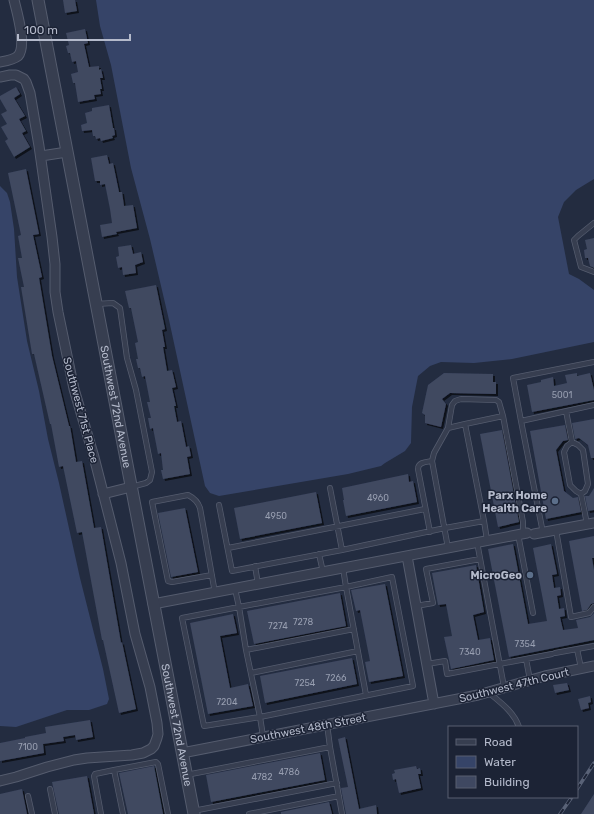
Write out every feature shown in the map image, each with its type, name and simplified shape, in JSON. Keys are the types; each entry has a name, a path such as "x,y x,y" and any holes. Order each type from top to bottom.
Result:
{"street":[{"path":"0,62 14,58 19,54 22,46 14,0"},
{"name":"Southwest 72nd Avenue","path":"38,0 193,813"},
{"name":"Southwest 71st Place","path":"0,77 10,75 20,77 24,79 28,87 41,156 55,264 55,292 58,312 74,389 124,574 135,634 150,687 158,728 158,738 156,743 146,752 74,760 47,767 16,778 0,781"},
{"path":"41,156 67,152"},
{"path":"103,494 131,487"},
{"path":"154,604 487,540 556,530 591,523"},
{"path":"407,556 434,704"},
{"name":"Southwest 47th Court","path":"434,704 488,692 554,674 594,666"},
{"name":"Southwest 48th Street","path":"182,753 263,736 434,704"}],"lane":[{"path":"594,222 574,240 581,267 594,272"},
{"path":"96,304 113,303 120,308 127,358 136,390 152,472 150,480 131,487"},
{"path":"533,613 521,421 513,378 594,362"},
{"path":"448,548 432,461 434,453 448,428 452,405 458,400 496,400 501,405 524,522 529,534"},
{"path":"521,421 594,405"},
{"path":"566,411 572,442"},
{"path":"448,428 503,416"},
{"path":"465,424 487,540"},
{"path":"572,442 583,450 588,484 585,491 581,494"},
{"path":"572,442 567,446 564,452 570,485 581,494 591,523"},
{"path":"430,532 418,466 420,464 432,461"},
{"path":"330,488 342,550"},
{"path":"212,575 172,582 168,581 152,502 188,495 196,501 200,508 212,575 215,593"},
{"path":"219,505 232,571 445,528 484,522"},
{"path":"228,548 425,509"},
{"path":"556,530 571,617 589,613 594,607"},
{"path":"477,542 504,687"},
{"path":"319,554 323,572"},
{"path":"416,606 433,602 426,569 480,559"},
{"path":"255,566 258,584"},
{"path":"343,568 366,695"},
{"path":"392,577 413,686 260,717 204,726 182,618 239,606 392,577"},
{"path":"236,589 263,736"},
{"path":"246,650 354,629"},
{"path":"427,664 445,661 447,674 594,646"},
{"path":"577,649 581,668"},
{"path":"251,673 358,652"},
{"path":"526,659 530,680"},
{"path":"488,692 512,714 518,726"},
{"path":"326,724 342,814"},
{"path":"186,775 330,747"},
{"path":"102,814 94,776 95,774 156,762 158,764 168,814"},
{"path":"114,770 123,814"},
{"path":"193,813 336,783"},
{"path":"50,789 55,814"},
{"path":"28,796 32,814"},
{"path":"249,814 339,796"}],"water":[{"path":"96,0 594,0 594,179 576,190 564,202 558,217 569,274 594,290 594,342 512,359 474,363 441,362 430,366 418,376 412,407 411,443 405,451 381,466 348,474 219,496 210,493 205,486 169,320 150,239 131,168 111,65 100,26"},
{"path":"0,186 7,193 10,202 14,229 17,277 27,341 39,391 48,439 109,699 107,704 89,710 67,710 16,727 0,726"}],"building":[{"path":"63,0 75,0 77,11 65,13"},
{"path":"85,29 88,43 84,44 89,67 99,66 99,70 101,69 103,78 100,78 102,89 100,89 101,94 94,95 95,99 78,102 75,83 73,83 71,74 78,72 76,61 72,62 70,53 68,53 66,46 69,45 66,33"},
{"path":"16,87 20,94 14,98 25,116 19,119 26,131 22,133 30,147 14,157 5,141 8,139 1,127 7,124 1,114 7,111 0,99 0,96"},
{"path":"109,105 115,135 112,136 113,138 101,141 100,138 96,139 95,136 93,136 92,130 82,131 81,125 87,123 85,113 92,111 92,108"},
{"path":"107,155 109,164 113,163 119,192 122,192 124,206 133,205 137,228 116,232 117,234 102,237 100,225 112,223 105,184 100,185 100,181 95,181 91,158"},
{"path":"26,169 39,234 33,235 42,277 39,278 52,356 70,426 76,462 82,461 94,528 101,527 121,643 122,642 136,709 119,713 102,640 82,532 77,533 63,466 59,467 51,424 34,354 32,354 21,287 24,287 18,258 22,258 18,236 21,235 8,173"},
{"path":"594,238 594,268 590,266 588,258 585,258 584,250 587,249 585,240"},
{"path":"131,245 133,254 141,252 143,262 135,265 136,273 123,275 122,267 118,268 116,257 119,256 118,247"},
{"path":"156,285 165,329 162,330 167,371 172,370 176,387 172,388 176,406 174,406 177,422 181,421 186,447 189,446 191,456 187,457 190,474 163,479 161,470 163,470 161,453 158,454 153,428 150,429 148,418 151,418 147,402 150,402 145,376 142,377 140,368 138,368 135,343 138,342 131,308 129,308 125,291"},
{"path":"444,373 493,374 493,382 496,382 496,394 450,393 442,399 446,404 441,427 425,423 425,415 422,413 428,385"},
{"path":"577,373 577,376 590,373 594,390 594,400 532,412 527,385 541,382 541,380 553,377 554,386 567,383 565,375"},
{"path":"594,419 594,458 591,458 588,445 579,438 575,439 572,423"},
{"path":"565,425 568,440 563,441 556,450 564,491 573,498 578,497 581,512 546,519 530,431"},
{"path":"502,430 519,522 498,527 480,434"},
{"path":"408,474 409,482 413,481 417,502 346,516 342,488"},
{"path":"594,488 594,510 588,511 585,496 589,496"},
{"path":"316,492 322,523 240,539 234,508"},
{"path":"185,508 198,572 171,577 158,513"},
{"path":"594,536 594,558 592,558 594,570 594,603 591,604 587,610 582,611 569,541"},
{"path":"513,544 528,624 547,621 533,548 551,544 557,574 552,575 554,588 560,587 561,595 557,596 559,609 564,608 565,616 560,617 563,630 578,628 576,620 590,617 594,613 594,640 509,657 488,549"},
{"path":"476,565 484,612 473,615 478,640 490,638 494,660 451,669 444,637 452,636 446,604 438,605 432,573"},
{"path":"385,584 403,676 369,682 365,662 370,661 360,610 356,611 351,590"},
{"path":"340,593 346,626 254,644 247,611"},
{"path":"233,614 237,633 220,636 230,688 248,684 253,706 208,714 190,623"},
{"path":"352,658 357,684 265,703 260,676"},
{"path":"567,683 569,690 555,693 553,685"},
{"path":"590,696 591,702 588,703 589,708 581,710 578,699"},
{"path":"90,720 93,737 76,740 75,735 63,737 64,741 43,744 44,753 0,761 0,743 46,733 45,727"},
{"path":"345,737 359,809 376,805 377,814 346,814 341,788 348,787 338,739"},
{"path":"320,753 325,780 211,802 206,775"},
{"path":"154,766 163,814 128,814 119,773"},
{"path":"416,766 417,769 420,768 421,774 418,774 421,788 399,793 396,779 393,780 392,774 395,773 394,770"},
{"path":"87,776 94,814 59,814 52,782"},
{"path":"22,789 27,814 0,814 0,794"},
{"path":"594,794 594,814 581,814"},
{"path":"329,802 332,814 281,814 281,812"}],"railway":[{"path":"578,787 594,763"},
{"path":"560,814 571,798"}],"place":[{"name":"Parx Home Health Care","path":"555,501"},
{"name":"MicroGeo","path":"530,575"}]}
